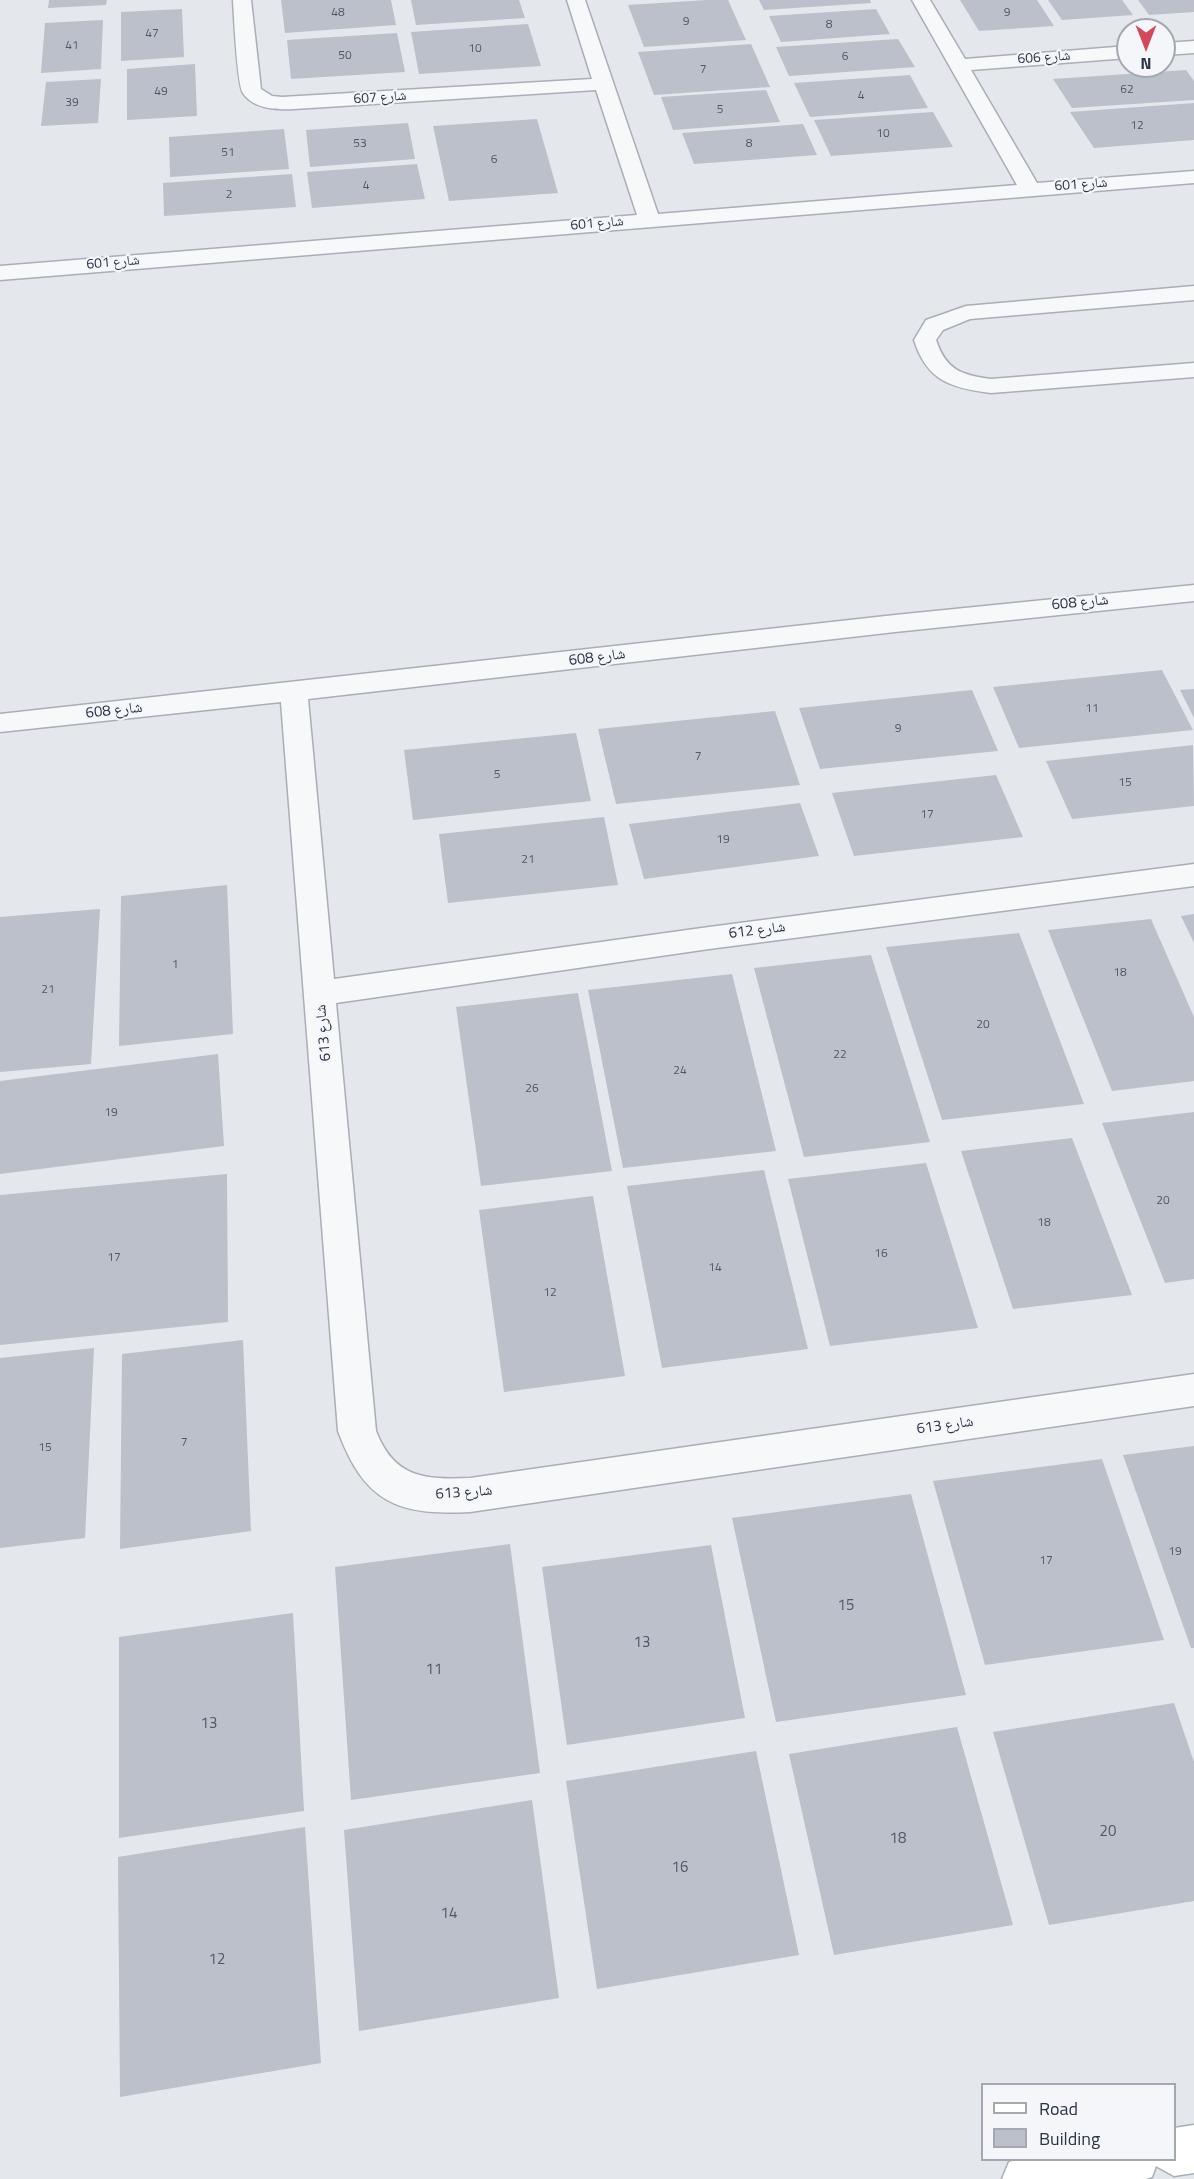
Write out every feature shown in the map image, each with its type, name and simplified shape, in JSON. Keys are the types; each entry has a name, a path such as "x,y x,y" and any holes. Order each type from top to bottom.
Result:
{"street":[{"name":"شارع 607","path":"242,0 251,90 255,95 271,102 294,103 603,84"},
{"path":"576,0 649,220"},
{"path":"921,0 961,65 1030,189"},
{"path":"1176,48 1194,47"},
{"name":"شارع 606","path":"961,65 1116,53"},
{"name":"شارع 601","path":"0,273 1194,177"},
{"path":"1194,293 966,313 934,325 925,340 929,356 946,375 966,383 991,386 1194,370"},
{"name":"شارع 608","path":"0,723 294,693 965,615 1194,593"},
{"name":"شارع 613","path":"294,693 357,1431 363,1453 377,1472 397,1487 419,1494 445,1497 470,1495 1194,1390"},
{"name":"شارع 612","path":"321,993 709,938 1194,875"},
{"path":"1176,2152 1194,2149"},
{"path":"1026,2179 1129,2161"}],"building":[{"path":"49,0 107,0 106,5 48,8"},
{"path":"281,0 391,0 396,25 285,33"},
{"path":"411,0 519,0 525,18 416,25"},
{"path":"728,0 746,40 644,47 628,5"},
{"path":"759,0 870,0 871,3 764,10"},
{"path":"960,0 1037,0 1054,26 979,31"},
{"path":"1048,0 1122,0 1133,15 1062,20"},
{"path":"1138,0 1194,0 1194,12 1149,15"},
{"path":"182,9 184,57 121,61 121,12"},
{"path":"876,9 890,34 781,42 769,16"},
{"path":"103,20 101,69 41,73 45,23"},
{"path":"528,24 541,66 419,74 411,32"},
{"path":"397,33 405,72 291,79 287,40"},
{"path":"898,39 915,67 789,76 776,47"},
{"path":"751,44 770,87 654,95 638,52"},
{"path":"195,64 197,116 127,120 127,69"},
{"path":"1186,70 1194,81 1194,100 1072,108 1053,79 1116,75 1116,78 1176,78 1176,71"},
{"path":"910,75 928,108 810,117 794,83"},
{"path":"101,79 98,123 41,126 46,82"},
{"path":"766,90 780,122 673,130 661,97"},
{"path":"1194,103 1194,140 1094,148 1070,112"},
{"path":"933,112 953,147 831,156 814,120"},
{"path":"537,119 558,193 449,201 433,126"},
{"path":"408,123 415,159 310,167 306,130"},
{"path":"803,124 817,155 694,164 682,133"},
{"path":"284,129 289,169 170,177 169,137"},
{"path":"417,164 425,199 312,208 307,172"},
{"path":"292,174 296,207 164,216 163,183"},
{"path":"1162,670 1193,730 1019,748 993,687"},
{"path":"1194,689 1194,718 1180,690"},
{"path":"972,690 998,751 820,769 799,708"},
{"path":"775,711 800,785 616,804 598,729"},
{"path":"576,733 591,801 413,820 404,750"},
{"path":"1193,745 1194,806 1072,819 1046,761"},
{"path":"996,775 1023,837 854,856 832,793"},
{"path":"800,803 819,856 644,879 629,824"},
{"path":"604,817 618,885 448,903 439,834"},
{"path":"227,885 233,1034 119,1046 121,896"},
{"path":"100,909 91,1064 0,1072 0,917"},
{"path":"1194,914 1194,943 1181,916"},
{"path":"1151,919 1194,1017 1194,1081 1112,1091 1048,930"},
{"path":"1019,933 1084,1104 942,1120 886,947"},
{"path":"871,955 930,1142 804,1157 754,968"},
{"path":"732,974 776,1151 623,1168 588,990"},
{"path":"578,993 612,1171 481,1186 456,1007"},
{"path":"218,1054 224,1146 0,1174 0,1081"},
{"path":"1194,1112 1194,1279 1165,1283 1102,1123"},
{"path":"1072,1138 1132,1295 1013,1309 961,1151"},
{"path":"926,1163 978,1328 830,1346 788,1179"},
{"path":"764,1170 808,1349 662,1368 627,1186"},
{"path":"227,1174 228,1322 0,1345 0,1195"},
{"path":"593,1196 625,1376 504,1392 479,1210"},
{"path":"243,1340 251,1531 120,1549 122,1354"},
{"path":"94,1348 85,1538 0,1548 0,1358"},
{"path":"1194,1446 1194,1648 1191,1648 1123,1455"},
{"path":"1102,1459 1164,1640 985,1665 933,1481"},
{"path":"911,1494 966,1695 776,1722 732,1518"},
{"path":"510,1544 540,1773 351,1800 335,1567"},
{"path":"711,1545 745,1718 567,1745 542,1567"},
{"path":"293,1613 304,1811 119,1838 119,1637"},
{"path":"1174,1703 1194,1762 1194,1901 1049,1925 993,1732"},
{"path":"957,1727 1013,1925 834,1955 789,1754"},
{"path":"756,1751 799,1955 597,1989 566,1781"},
{"path":"532,1800 559,1998 359,2031 344,1830"},
{"path":"305,1827 321,2063 120,2097 118,1857"}]}
